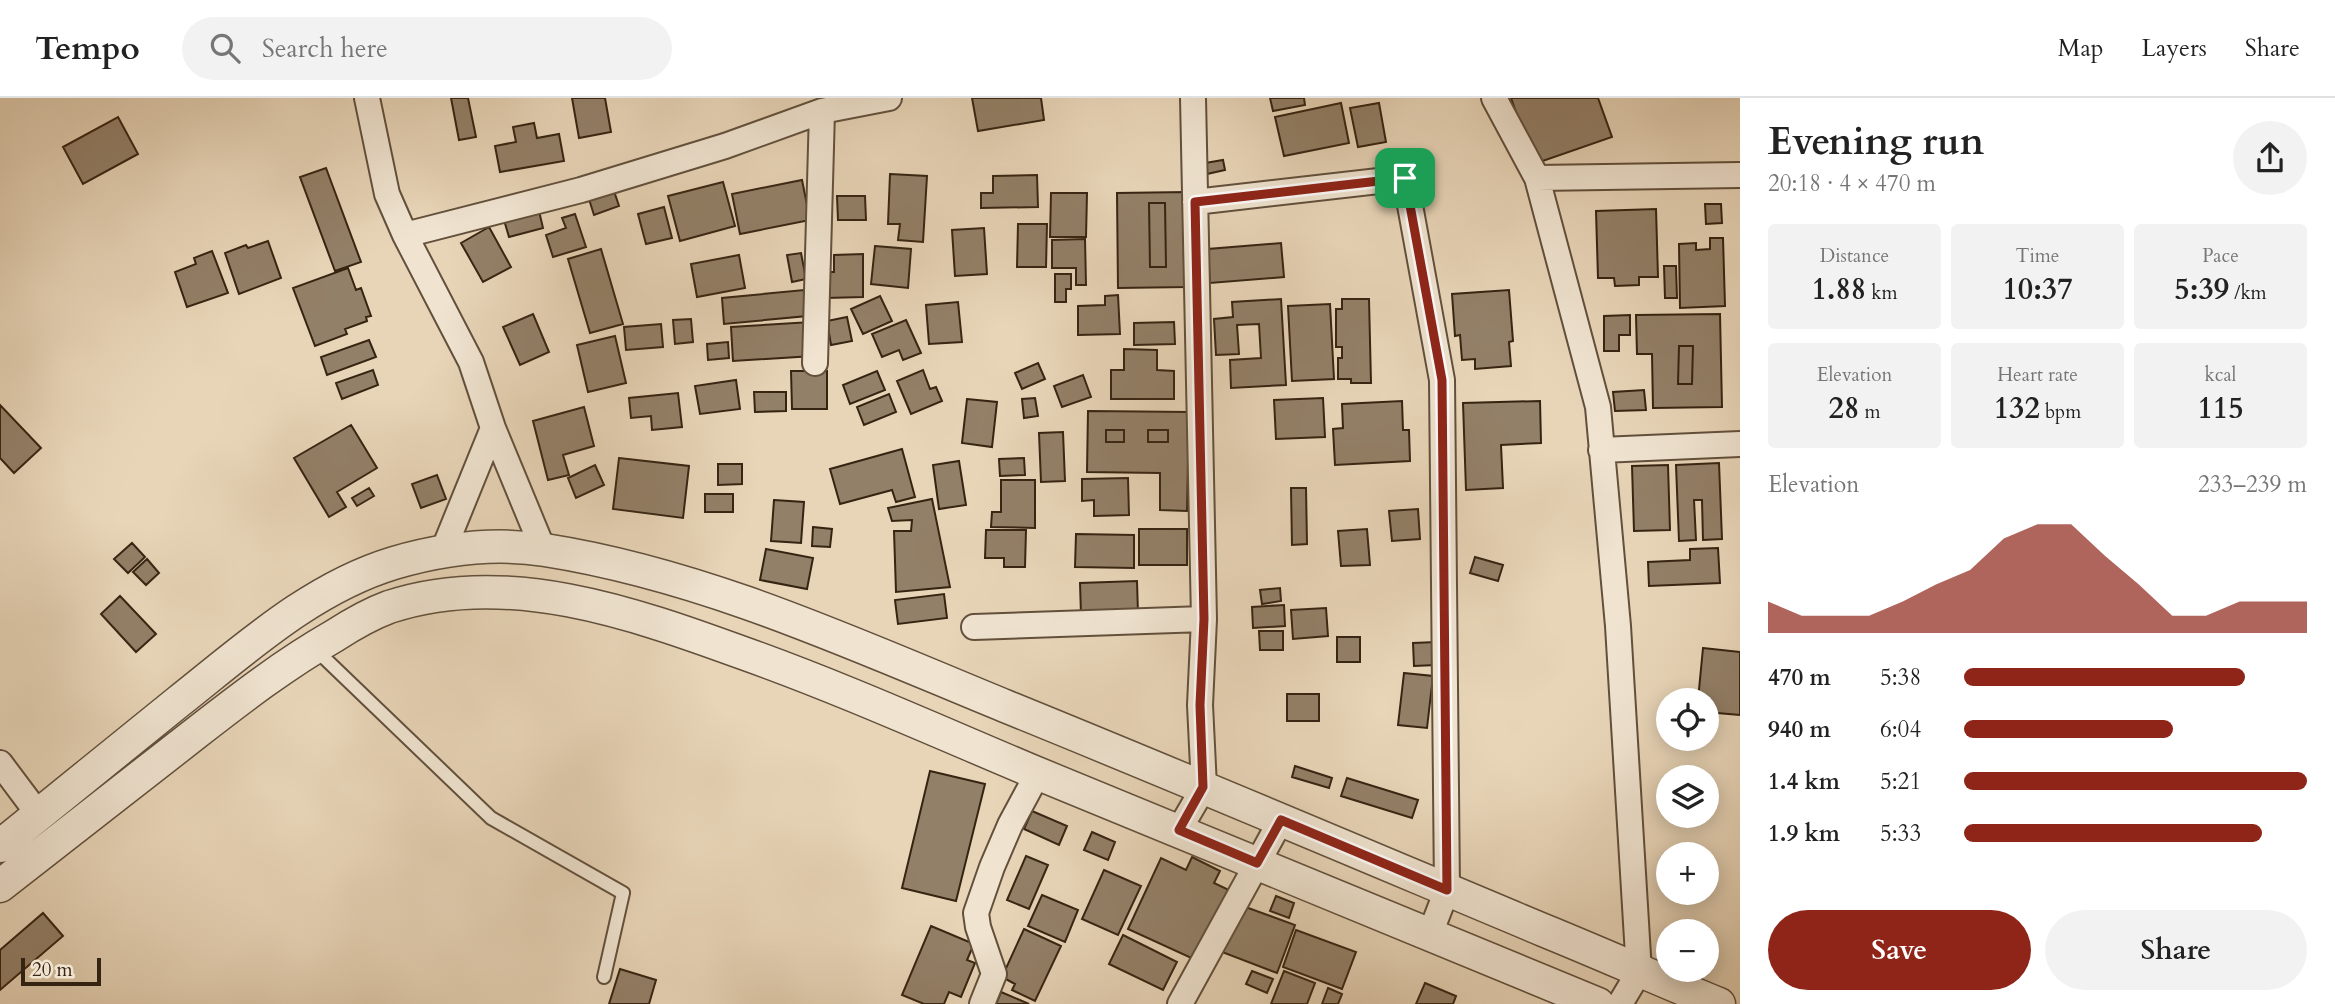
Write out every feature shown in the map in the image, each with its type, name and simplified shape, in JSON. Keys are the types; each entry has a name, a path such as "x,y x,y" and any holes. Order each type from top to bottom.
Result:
{"street":[{"path":"367,98 387,194 405,235 471,362 493,428 543,549"},
{"path":"405,235 581,190 725,146 822,111 889,98"},
{"path":"1179,830 1203,787 1200,705 1204,619 1193,98"},
{"path":"1494,98 1537,178 1598,407 1618,626 1639,972 1619,1004"},
{"path":"815,363 822,111"},
{"path":"1537,178 1740,175"},
{"path":"1195,202 1405,178 1442,380 1447,890 1430,934"},
{"path":"443,551 493,428"},
{"path":"1601,450 1740,444"},
{"path":"0,846 249,645 300,609 341,585 388,565 443,551 489,547 543,549 659,574 857,645 1719,1004"},
{"path":"0,886 261,682 314,648 387,608 424,598 467,592 513,593 625,613 823,681 1038,773 1598,1004"},
{"path":"974,628 1204,619"},
{"path":"0,764 39,815"},
{"path":"982,1004 994,974 976,913 1010,825 1038,773"},
{"path":"1180,1004 1281,820"}],"lane":[{"path":"314,648 491,817 623,893 604,977"}],"building":[{"path":"451,98 468,98 476,137 459,140"},
{"path":"572,98 605,98 611,132 579,138"},
{"path":"972,98 1041,98 1044,120 978,131"},
{"path":"1270,98 1304,98 1305,105 1273,111"},
{"path":"1511,98 1598,98 1612,137 1534,164"},
{"path":"1341,103 1349,143 1284,156 1275,117"},
{"path":"1379,103 1386,142 1358,147 1350,108"},
{"path":"118,117 138,154 83,184 63,147"},
{"path":"534,123 537,138 559,134 564,161 500,172 495,146 516,142 513,127"},
{"path":"1223,160 1225,170 1207,174 1205,163"},
{"path":"326,168 361,262 335,271 300,177"},
{"path":"890,174 927,176 923,242 898,240 900,224 888,224"},
{"path":"1037,175 1038,207 981,208 981,193 993,193 993,176"},
{"path":"802,180 810,220 740,234 732,194"},
{"path":"723,182 735,226 680,241 668,196"},
{"path":"613,188 619,206 594,215 588,196"},
{"path":"1186,192 1187,287 1118,288 1117,193","holes":["1149,203 1165,203 1166,267 1150,267"]},
{"path":"1051,193 1087,193 1086,237 1050,237"},
{"path":"837,196 865,196 866,220 838,220"},
{"path":"1149,203 1165,203 1166,267 1150,267"},
{"path":"1705,204 1721,204 1722,223 1706,224"},
{"path":"664,207 672,238 646,244 638,214"},
{"path":"1656,209 1658,277 1639,277 1639,285 1615,286 1614,278 1598,278 1596,211"},
{"path":"539,211 543,228 509,237 504,220"},
{"path":"575,214 586,247 553,257 546,235 566,228 562,218"},
{"path":"1018,224 1047,224 1046,267 1017,267"},
{"path":"489,227 511,267 483,282 461,243"},
{"path":"984,228 987,274 955,276 952,230"},
{"path":"1710,238 1723,238 1725,306 1680,308 1679,244 1696,243 1696,250 1710,249"},
{"path":"1085,239 1086,285 1076,285 1076,268 1052,268 1052,240"},
{"path":"268,241 281,278 239,294 225,253"},
{"path":"1281,243 1284,277 1210,283 1208,249"},
{"path":"875,246 911,249 908,288 871,284"},
{"path":"601,249 623,324 590,333 568,259"},
{"path":"212,251 228,293 187,307 175,272 196,264 194,258"},
{"path":"801,253 806,279 792,282 787,255"},
{"path":"863,254 863,297 826,298 825,272 834,272 834,255"},
{"path":"739,255 745,288 697,297 691,264"},
{"path":"1664,266 1676,266 1677,298 1665,298"},
{"path":"348,268 356,290 361,288 371,316 366,317 367,321 345,329 347,334 315,346 293,288"},
{"path":"1055,274 1071,274 1071,289 1066,289 1066,302 1055,302"},
{"path":"804,290 807,316 724,324 722,298"},
{"path":"1509,290 1513,341 1509,342 1511,366 1475,369 1475,359 1462,360 1460,335 1455,336 1452,294"},
{"path":"1118,295 1120,334 1078,335 1078,306 1105,305 1105,296"},
{"path":"880,296 892,321 863,334 851,309"},
{"path":"1281,299 1286,385 1231,388 1230,360 1261,358 1259,324 1237,325 1239,354 1216,355 1214,319 1233,317 1232,302"},
{"path":"1342,299 1369,299 1371,383 1351,383 1351,379 1338,379 1338,358 1342,358 1342,347 1336,347 1336,309 1342,309"},
{"path":"958,302 962,342 929,344 926,305"},
{"path":"1330,304 1334,379 1292,381 1288,306"},
{"path":"533,314 549,352 520,365 503,327"},
{"path":"1720,314 1722,407 1653,408 1652,354 1637,354 1636,315","holes":["1679,346 1693,346 1692,384 1678,384"]},
{"path":"1630,315 1630,335 1619,335 1619,351 1604,351 1604,316"},
{"path":"847,317 852,341 831,345 827,321"},
{"path":"691,319 693,342 675,344 673,320"},
{"path":"906,320 921,353 903,360 899,350 882,357 872,334"},
{"path":"811,322 813,356 733,361 731,327"},
{"path":"1174,322 1175,344 1134,345 1134,323"},
{"path":"661,324 663,347 626,350 624,327"},
{"path":"615,336 626,383 588,392 577,345"},
{"path":"369,340 376,357 327,375 321,357"},
{"path":"728,342 729,358 708,360 707,344"},
{"path":"1679,346 1693,346 1692,384 1678,384"},
{"path":"1124,349 1157,350 1157,370 1174,371 1174,399 1111,399 1111,370 1124,370"},
{"path":"1038,363 1045,379 1022,389 1015,373"},
{"path":"373,370 378,385 342,399 336,383"},
{"path":"923,370 930,389 936,387 942,401 911,414 897,381"},
{"path":"791,371 827,371 827,409 792,409"},
{"path":"877,371 885,390 850,404 843,385"},
{"path":"1083,375 1091,397 1062,407 1054,386"},
{"path":"736,380 740,409 700,414 695,386"},
{"path":"1644,390 1646,410 1615,411 1613,392"},
{"path":"754,392 786,392 786,411 755,412"},
{"path":"678,393 682,427 652,430 651,416 631,418 629,398"},
{"path":"889,394 896,412 864,425 857,407"},
{"path":"1035,398 1038,416 1024,418 1022,399"},
{"path":"1323,398 1325,437 1276,439 1274,400"},
{"path":"967,399 997,402 992,447 962,443"},
{"path":"1402,401 1403,430 1409,430 1410,461 1335,465 1333,429 1343,428 1342,404"},
{"path":"1540,401 1541,443 1501,445 1503,488 1466,490 1463,403"},
{"path":"0,405 41,448 14,473 0,458"},
{"path":"584,407 594,446 563,455 569,475 548,480 533,421"},
{"path":"1088,411 1189,412 1187,511 1160,510 1160,473 1087,472","holes":["1106,430 1124,430 1124,442 1106,442","1148,430 1168,430 1168,442 1148,442"]},
{"path":"351,425 377,468 337,492 346,507 329,517 294,458"},
{"path":"1106,430 1124,430 1124,442 1106,442"},
{"path":"1148,430 1168,430 1168,442 1148,442"},
{"path":"1063,432 1065,481 1041,482 1039,433"},
{"path":"902,449 915,497 896,502 892,490 840,504 830,469"},
{"path":"619,458 689,466 683,518 613,509"},
{"path":"1024,458 1025,475 1000,476 999,459"},
{"path":"959,461 966,505 939,509 933,465"},
{"path":"1719,463 1722,539 1703,540 1702,500 1694,500 1696,540 1679,541 1676,465"},
{"path":"718,464 742,464 742,484 718,485"},
{"path":"595,465 604,485 576,498 568,478"},
{"path":"1668,465 1670,530 1634,531 1632,466"},
{"path":"437,475 446,499 421,508 412,484"},
{"path":"1128,478 1129,515 1094,516 1094,500 1082,501 1082,479"},
{"path":"1001,480 1035,480 1035,528 991,527 992,512 1001,512"},
{"path":"369,488 374,496 357,506 352,498"},
{"path":"1291,488 1306,488 1307,544 1292,545"},
{"path":"705,494 733,494 733,512 705,512"},
{"path":"932,499 950,587 896,592 894,531 911,531 912,520 892,521 888,508"},
{"path":"774,500 804,502 801,543 771,541"},
{"path":"1418,509 1420,539 1392,541 1389,511"},
{"path":"813,527 832,529 830,547 812,546"},
{"path":"1139,529 1187,529 1187,565 1139,565"},
{"path":"1367,529 1370,565 1341,566 1338,531"},
{"path":"986,530 1026,530 1025,567 1004,567 1004,558 985,558"},
{"path":"1076,534 1134,535 1134,568 1075,567"},
{"path":"132,543 145,557 128,573 114,559"},
{"path":"1718,548 1720,583 1649,586 1648,562 1690,560 1690,549"},
{"path":"766,549 813,558 807,589 760,580"},
{"path":"1475,557 1503,565 1498,581 1470,573"},
{"path":"147,559 159,573 146,585 133,572"},
{"path":"1137,581 1138,614 1081,615 1080,583"},
{"path":"1280,588 1281,601 1262,604 1260,590"},
{"path":"944,594 947,618 898,624 895,600"},
{"path":"120,596 156,634 136,652 101,614"},
{"path":"1284,605 1285,626 1253,628 1252,607"},
{"path":"1326,608 1328,636 1293,639 1291,610"},
{"path":"1259,631 1283,631 1283,650 1260,650"},
{"path":"1337,637 1360,637 1360,662 1337,662"},
{"path":"1436,642 1436,665 1414,666 1413,643"},
{"path":"1703,648 1740,652 1740,715 1719,713 1719,688 1699,688"},
{"path":"1404,673 1433,676 1427,728 1398,725"},
{"path":"1287,694 1319,694 1319,721 1287,721"},
{"path":"1295,766 1332,778 1329,788 1292,777"},
{"path":"930,771 985,784 956,901 902,888"},
{"path":"1347,778 1418,800 1412,818 1341,796"},
{"path":"1032,811 1067,826 1059,845 1024,829"},
{"path":"1092,832 1115,842 1108,860 1084,850"},
{"path":"1026,856 1048,865 1029,909 1007,900"},
{"path":"1192,857 1220,871 1214,883 1233,892 1200,962 1128,929 1161,858 1186,870"},
{"path":"1104,870 1141,886 1118,935 1082,919"},
{"path":"1042,895 1078,910 1065,942 1028,926"},
{"path":"1276,896 1294,903 1289,918 1270,911"},
{"path":"1240,905 1295,925 1277,973 1222,952"},
{"path":"43,913 63,936 0,990 0,950"},
{"path":"931,926 974,944 967,960 975,963 961,997 949,992 944,1004 924,1004 902,995"},
{"path":"1024,929 1061,946 1035,1001 1012,990 1015,984 1002,977"},
{"path":"1296,930 1356,952 1342,989 1283,967"},
{"path":"1123,935 1177,962 1163,990 1109,964"},
{"path":"620,969 656,980 649,1004 609,1004"},
{"path":"1252,971 1273,979 1267,993 1246,984"},
{"path":"1284,971 1315,983 1307,1004 1271,1004"},
{"path":"1425,983 1456,996 1453,1004 1416,1004"},
{"path":"1328,988 1342,994 1338,1004 1322,1004"},
{"path":"1001,992 1029,1004 996,1004"}],"route":[{"path":"1405,178 1442,380 1447,890 1281,820 1257,863 1179,830 1203,787 1200,705 1204,619 1195,202 1405,178"}]}
